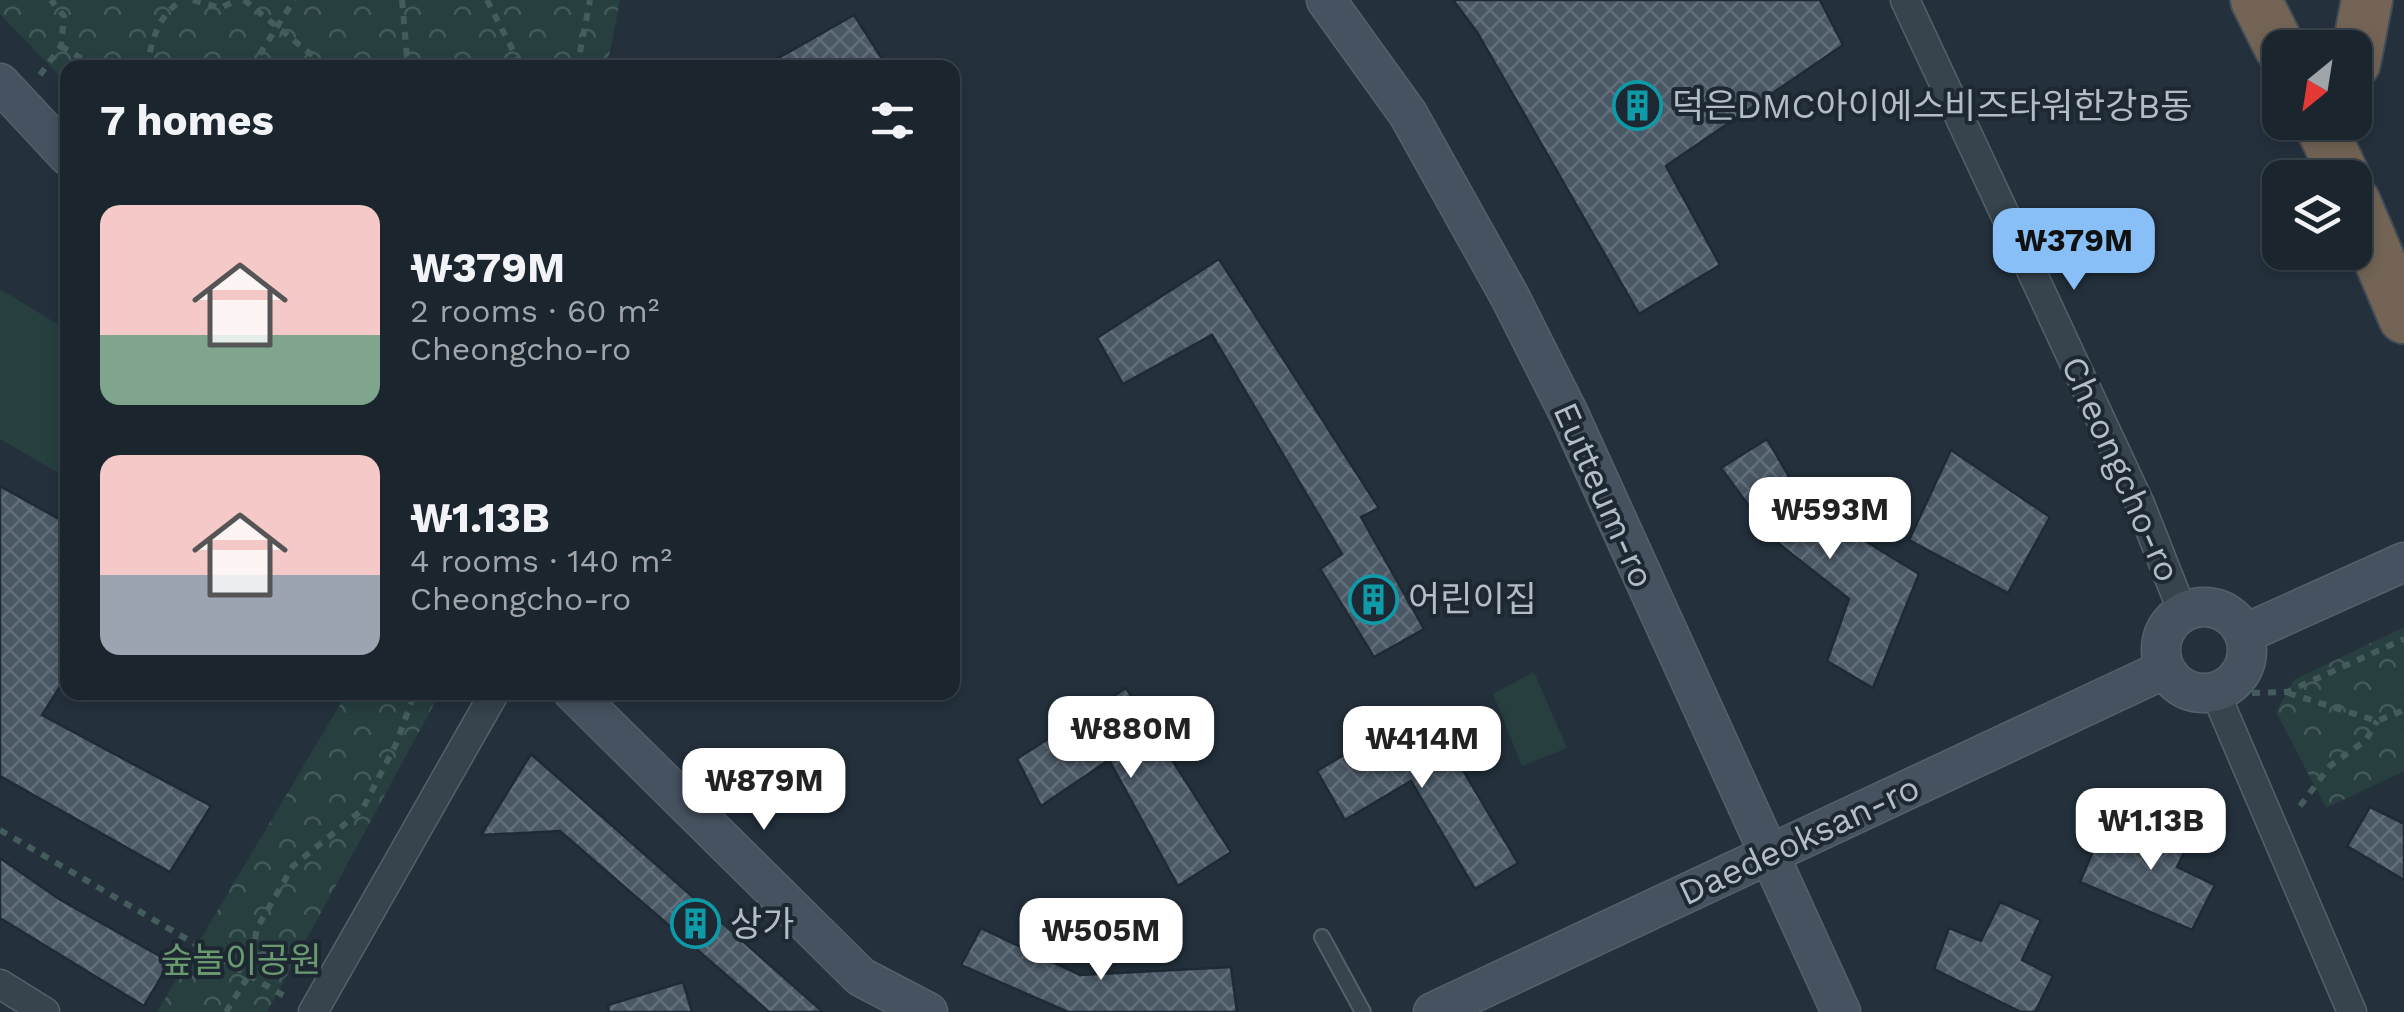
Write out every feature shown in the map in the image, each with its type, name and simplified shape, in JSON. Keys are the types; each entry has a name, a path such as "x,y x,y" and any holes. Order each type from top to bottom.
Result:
{"highway":[{"path":"2256,0 2271,30"},
{"path":"2361,30 2367,0"},
{"path":"2372,242 2404,318"}],"street":[{"name":"Eutteum-ro","path":"1326,0 1408,114 1510,297 1569,414 1841,1012"},
{"name":"Cheongcho-ro","path":"1905,0 2140,504 2183,613"},
{"path":"0,83 60,147"},
{"path":"2244,634 2404,562"},
{"path":"2234,693 2186,689 2166,669 2162,656 2166,632 2183,613 2211,608 2225,612 2244,634 2248,648 2234,693 2352,1012"},
{"name":"Daedeoksan-ro","path":"1433,1012 2166,669"},
{"path":"313,1012 490,700"},
{"path":"581,700 861,976 928,1012"},
{"path":"1,987 45,1012"}],"lane":[{"path":"1322,936 1362,1012"}],"path":[{"path":"40,76 60,46 64,16 51,0"},
{"path":"149,60 159,24 172,6 183,0"},
{"path":"193,0 220,8 240,0 318,60"},
{"path":"256,60 294,0"},
{"path":"402,0 407,60"},
{"path":"487,0 518,60"},
{"path":"579,60 590,0"},
{"path":"60,46 84,60"},
{"path":"2287,692 2404,639"},
{"path":"2234,693 2287,692 2320,699 2377,721"},
{"path":"226,1012 249,975 257,928 293,866 362,810 396,744 412,700"},
{"path":"2300,806 2330,766 2366,740 2377,721 2404,710"},
{"path":"0,830 286,997"}],"green space":[{"path":"0,0 620,0 608,60 60,60 60,77 0,14"},
{"path":"0,289 60,326 60,474 0,439"},
{"path":"2404,627 2404,771 2326,808 2276,712 2294,680"},
{"path":"1534,672 1567,748 1522,766 1493,694"},
{"name":"숲놀이공원","path":"343,700 436,700 267,1012 157,1012"}],"building":[{"name":"덕은DMC아이에스비즈타워한강B동","path":"1453,0 1820,0 1843,45 1666,166 1720,265 1639,314 1477,32"},
{"path":"854,15 883,60 775,60"},
{"path":"1219,259 1379,508 1361,517 1424,629 1374,657 1320,569 1342,554 1212,335 1123,384 1097,338"},
{"path":"1767,439 1805,504 1919,574 1873,688 1827,661 1849,599 1774,540 1721,468"},
{"path":"1951,450 2050,517 2008,593 1909,540"},
{"path":"0,486 60,520 60,687 42,715 211,806 170,872 0,776"},
{"path":"1126,688 1231,852 1178,886 1109,760 1041,806 1017,759"},
{"path":"1425,706 1518,863 1475,889 1411,781 1345,820 1317,771"},
{"name":"상가","path":"531,754 823,1012 769,1012 560,831 481,835"},
{"path":"2370,807 2404,824 2404,880 2347,846"},
{"path":"2156,814 2195,830 2177,867 2215,885 2192,930 2080,882 2101,832 2139,849"},
{"path":"0,858 59,899 170,962 144,1006 0,918"},
{"path":"2000,902 2041,920 2022,960 2053,976 2035,1012 2021,1012 1934,969 1949,928 1981,941"},
{"path":"981,928 1080,975 1231,967 1237,1012 1068,1012 961,965"},
{"path":"683,982 692,1012 609,1012 608,1005"}],"place":[{"name":"덕은DMC아이에스비즈타워한강B동","path":"1637,106"},
{"name":"어린이집","path":"1373,599"},
{"name":"상가","path":"695,924"}]}
